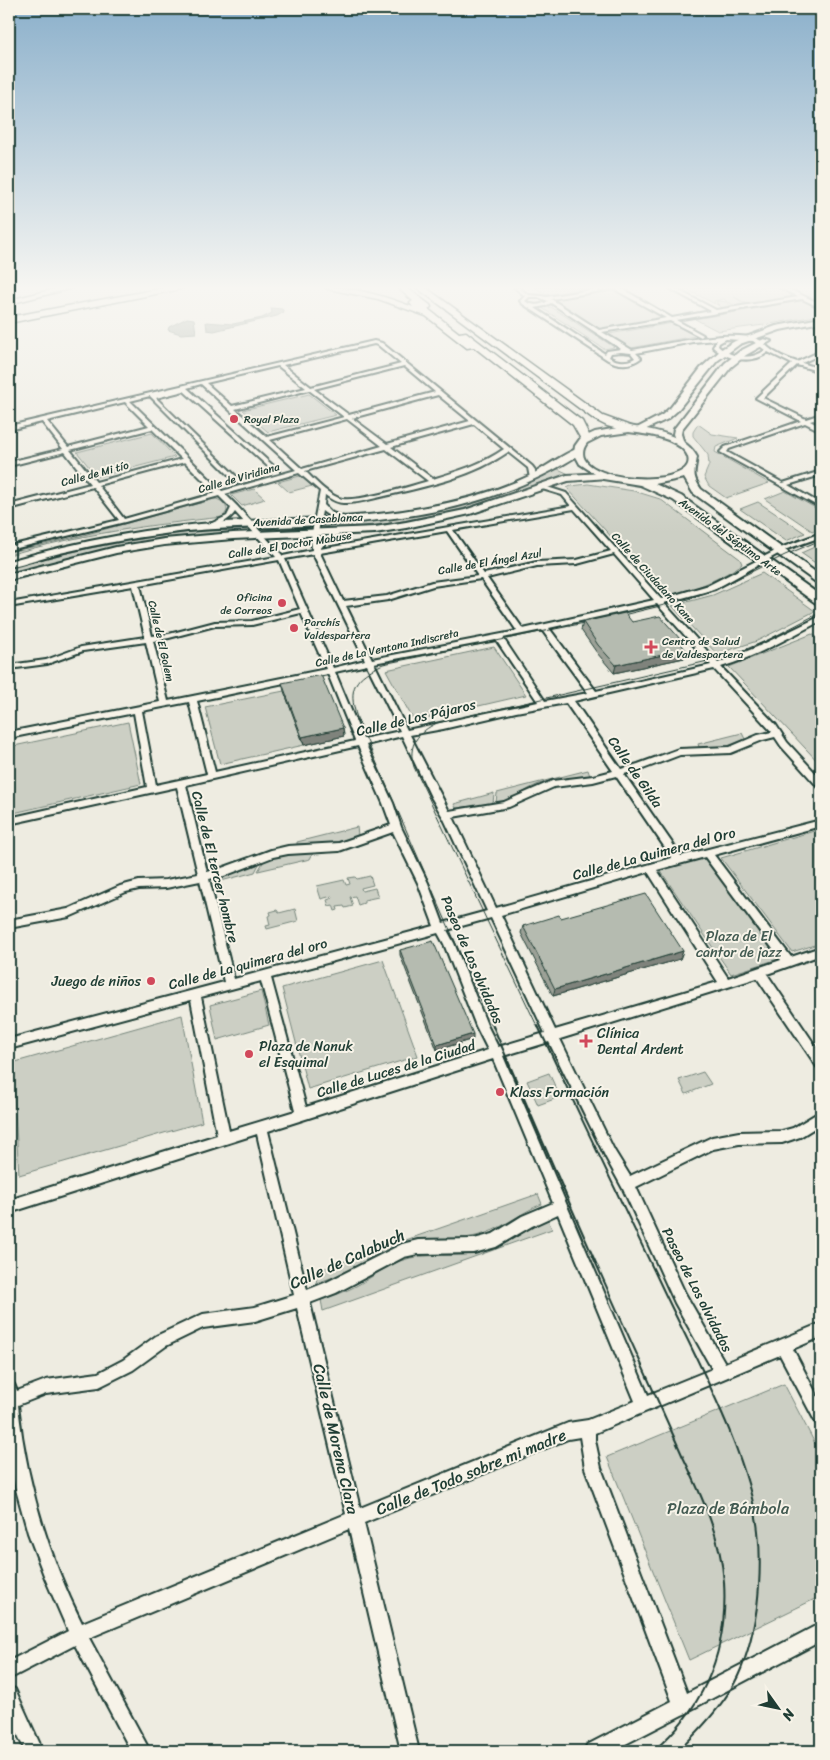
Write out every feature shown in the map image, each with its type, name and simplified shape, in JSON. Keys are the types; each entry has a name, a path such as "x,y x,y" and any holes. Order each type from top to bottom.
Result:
{"highway":[{"path":"502,369 543,396"},
{"path":"508,369 578,423 586,439"},
{"path":"532,369 604,421 633,430"},
{"path":"535,369 546,379"}],"main road":[{"path":"688,470 677,477 668,479 634,482 604,476 583,463 578,451 586,439 602,433 633,430 654,424 667,416 704,369"},
{"path":"680,443 678,429 724,369"},
{"path":"633,430 661,435 680,443"},
{"name":"Avenida del Séptimo Arte","path":"680,443 691,455 692,460 688,470 689,479 697,490 821,580"},
{"name":"Avenida de Casablanca","path":"9,564 106,540 210,526 353,520 394,515 458,502 503,489 556,466 578,451"},
{"name":"Avenida de Casablanca","path":"9,577 64,562 138,546 215,537 375,530 436,519 498,503 567,478 604,476"},
{"name":"Avenida del Séptimo Arte","path":"634,482 662,490 677,498 821,601"}],"street":[{"path":"9,428 256,369"},
{"path":"285,369 432,481"},
{"path":"232,408 388,369"},
{"path":"409,369 530,468 532,477"},
{"path":"788,369 759,398 821,428"},
{"path":"202,382 334,499 347,500 432,481 483,464 507,450"},
{"path":"185,389 276,472 240,483 152,397 185,389"},
{"path":"266,439 438,393"},
{"name":"Paseo de Los olvidados","path":"126,400 235,508 281,558 388,803 396,827 423,883 434,918 449,943 644,1403"},
{"path":"821,416 723,451 821,506"},
{"path":"43,420 93,485 124,521"},
{"name":"Calle de Viridiana","path":"9,548 124,521 473,422"},
{"path":"9,464 154,428"},
{"name":"Calle de Mi tío","path":"9,507 187,460"},
{"path":"782,485 821,473"},
{"name":"Calle de Ciudadano Kane","path":"541,487 563,493 716,666 773,727 821,785"},
{"name":"Paseo de Los olvidados","path":"323,491 315,534 315,551 436,797 447,815 613,1160 628,1184 646,1228 680,1298 721,1371"},
{"path":"321,506 330,514 353,520"},
{"name":"Calle de El Doctor Mabuse","path":"9,605 575,507"},
{"path":"210,526 228,516 235,508"},
{"path":"449,530 521,631"},
{"path":"315,551 324,540 340,532"},
{"name":"Calle de La Ventana Indiscreta","path":"9,735 192,699 393,656 498,637 684,596 712,586 780,551 821,535"},
{"name":"Calle de El Ángel Azul","path":"341,604 388,598 423,586 483,577 529,565 576,562 615,552"},
{"name":"Calle de El Golem","path":"136,584 164,703"},
{"path":"9,667 47,662 81,649 149,640 215,624 252,623 303,610"},
{"name":"Calle de Los Pájaros","path":"9,821 405,734 446,727 468,720 716,666 763,648 821,618"},
{"path":"543,626 593,693"},
{"path":"498,637 543,704"},
{"path":"192,699 212,777"},
{"name":"Calle de Gilda","path":"568,699 679,861"},
{"path":"137,709 152,790"},
{"path":"447,815 506,805 552,784 593,779 640,767 678,752 731,750 761,737 777,734"},
{"name":"Calle de El tercer hombre","path":"181,784 230,985"},
{"name":"Calle de La Quimera del Oro","path":"494,912 650,868 821,824"},
{"path":"9,924 69,913 124,889 139,885 166,884 203,876 288,850 339,846 396,827"},
{"path":"708,854 788,962"},
{"path":"650,868 726,984"},
{"name":"Calle de La quimera del oro","path":"9,1044 494,912"},
{"name":"Calle de Luces de la Ciudad","path":"9,1206 726,984 821,951"},
{"path":"759,972 821,1063"},
{"path":"265,975 302,1114"},
{"path":"194,994 224,1139"},
{"path":"628,1184 712,1143 739,1138 782,1137 796,1133 821,1117"},
{"name":"Calle de Morena Clara","path":"261,1127 410,1751"},
{"name":"Calle de Calabuch","path":"9,1401 46,1387 99,1380 128,1365 161,1341 203,1321 255,1314 302,1299 331,1288 402,1251 418,1247 474,1246 496,1240 527,1220 560,1207"},
{"path":"644,1403 821,1330"},
{"path":"783,1346 821,1418"},
{"path":"9,1389 14,1446 29,1512 45,1557 77,1633 98,1676 142,1751"},
{"name":"Calle de Todo sobre mi madre","path":"9,1670 77,1633 568,1431 588,1428 644,1403"},
{"path":"588,1428 587,1440 593,1468 683,1706"},
{"path":"593,1751 683,1706 821,1632"},
{"path":"9,1694 34,1751"}],"green space":[{"path":"309,394 336,415 268,432 243,410"},
{"path":"698,424 712,434 738,438 716,447 715,452 769,483 726,498 709,486 704,477 709,465 708,455 693,436 693,432"},
{"path":"152,433 175,457 97,477 77,452"},
{"path":"558,469 569,474 499,499 450,512 392,523 327,530 327,524 415,512 475,499"},
{"path":"300,476 312,486 289,492 278,482"},
{"path":"588,484 634,491 660,499 740,559 742,564 727,574 691,589 670,595 663,594 567,488"},
{"path":"254,489 265,499 242,506 231,495"},
{"path":"785,491 821,511 821,527 812,531 765,499"},
{"path":"214,499 221,501 226,507 227,511 223,517 115,531 62,541 9,555 9,552 80,536"},
{"path":"758,502 805,533 786,541 740,509"},
{"path":"233,528 233,533 176,539 120,548 9,574 9,568 92,548 176,534"},
{"path":"821,544 821,567 801,553"},
{"path":"762,573 815,611 757,641 717,654 672,606 713,595"},
{"path":"812,634 821,640 821,765 729,667"},
{"path":"494,647 526,695 414,721 386,670"},
{"path":"284,691 304,745 220,764 205,707"},
{"path":"128,722 141,784 9,814 9,747"},
{"path":"742,733 745,739 725,747 699,747 698,744"},
{"path":"588,770 590,776 545,782 507,800 496,803 497,793"},
{"path":"494,793 493,804 456,808 454,804"},
{"path":"357,827 358,835 351,838 328,843 297,844 297,842"},
{"path":"821,829 821,943 792,952 721,858"},
{"path":"288,853 313,853 310,859 258,871 265,859"},
{"name":"Plaza de El cantor de jazz","path":"705,857 778,959 731,974 660,870"},
{"path":"261,860 255,872 221,881 220,875"},
{"path":"370,876 373,885 361,888 362,891 375,888 378,897 364,900 364,903 358,905 355,896 350,897 353,906 337,907 338,910 335,911 333,905 329,906 327,900 333,898 332,896 321,899 317,886 344,880 346,885 350,884 348,878 355,877 357,879"},
{"path":"295,909 298,921 267,929 266,926 270,925 268,916 271,915 270,912 277,910 279,913"},
{"path":"383,960 418,1056 308,1089 282,988"},
{"path":"261,991 269,1025 217,1040 210,1005"},
{"path":"182,1015 202,1122 19,1175 12,1063"},
{"path":"703,1072 711,1084 686,1094 679,1080"},
{"path":"549,1073 560,1097 538,1105 527,1081"},
{"path":"538,1194 542,1204 485,1234 467,1238 419,1240 400,1243 337,1276 317,1283 314,1272"},
{"path":"548,1220 552,1229 323,1311 321,1300 352,1288 388,1266 400,1261 421,1256 462,1255 483,1252 500,1246"},
{"name":"Plaza de Bámbola","path":"784,1384 821,1455 821,1596 689,1660 607,1457"}],"building":[{"name":"Centro de Salud de Valdespartera","path":"625,613 632,622 660,616 680,639 677,639 686,650 616,665 598,645 583,622"},
{"path":"321,675 343,728 302,737 282,683"},
{"path":"646,894 683,951 555,989 523,926 559,915 561,918"},
{"path":"433,941 473,1034 437,1045 400,950"}],"tram line":[{"path":"493,1028 357,718 353,698 356,684 366,674 383,664 619,616 689,599 727,584 785,555 821,540"},
{"path":"538,1028 414,767 412,752 416,740 424,731 437,723 730,656 768,640 821,612"},
{"path":"493,1026 586,1241 697,1487 710,1518 719,1549 724,1582 724,1607 717,1653 699,1696 687,1715 653,1751"},
{"path":"538,1026 704,1373 732,1437 753,1501 760,1550 760,1569 757,1607 749,1647 739,1675 722,1702 694,1736 678,1751"}],"place":[{"name":"Royal Plaza","path":"234,419"},
{"name":"Oficina de Correos","path":"282,603"},
{"name":"Parchís Valdespartera","path":"294,628"},
{"name":"Centro de Salud de Valdespartera","path":"651,647"},
{"name":"Juego de niños","path":"151,981"},
{"name":"Clínica Dental Ardent","path":"586,1041"},
{"name":"Plaza de Nanuk el Esquimal","path":"249,1054"},
{"name":"Klass Formación","path":"500,1092"}]}
